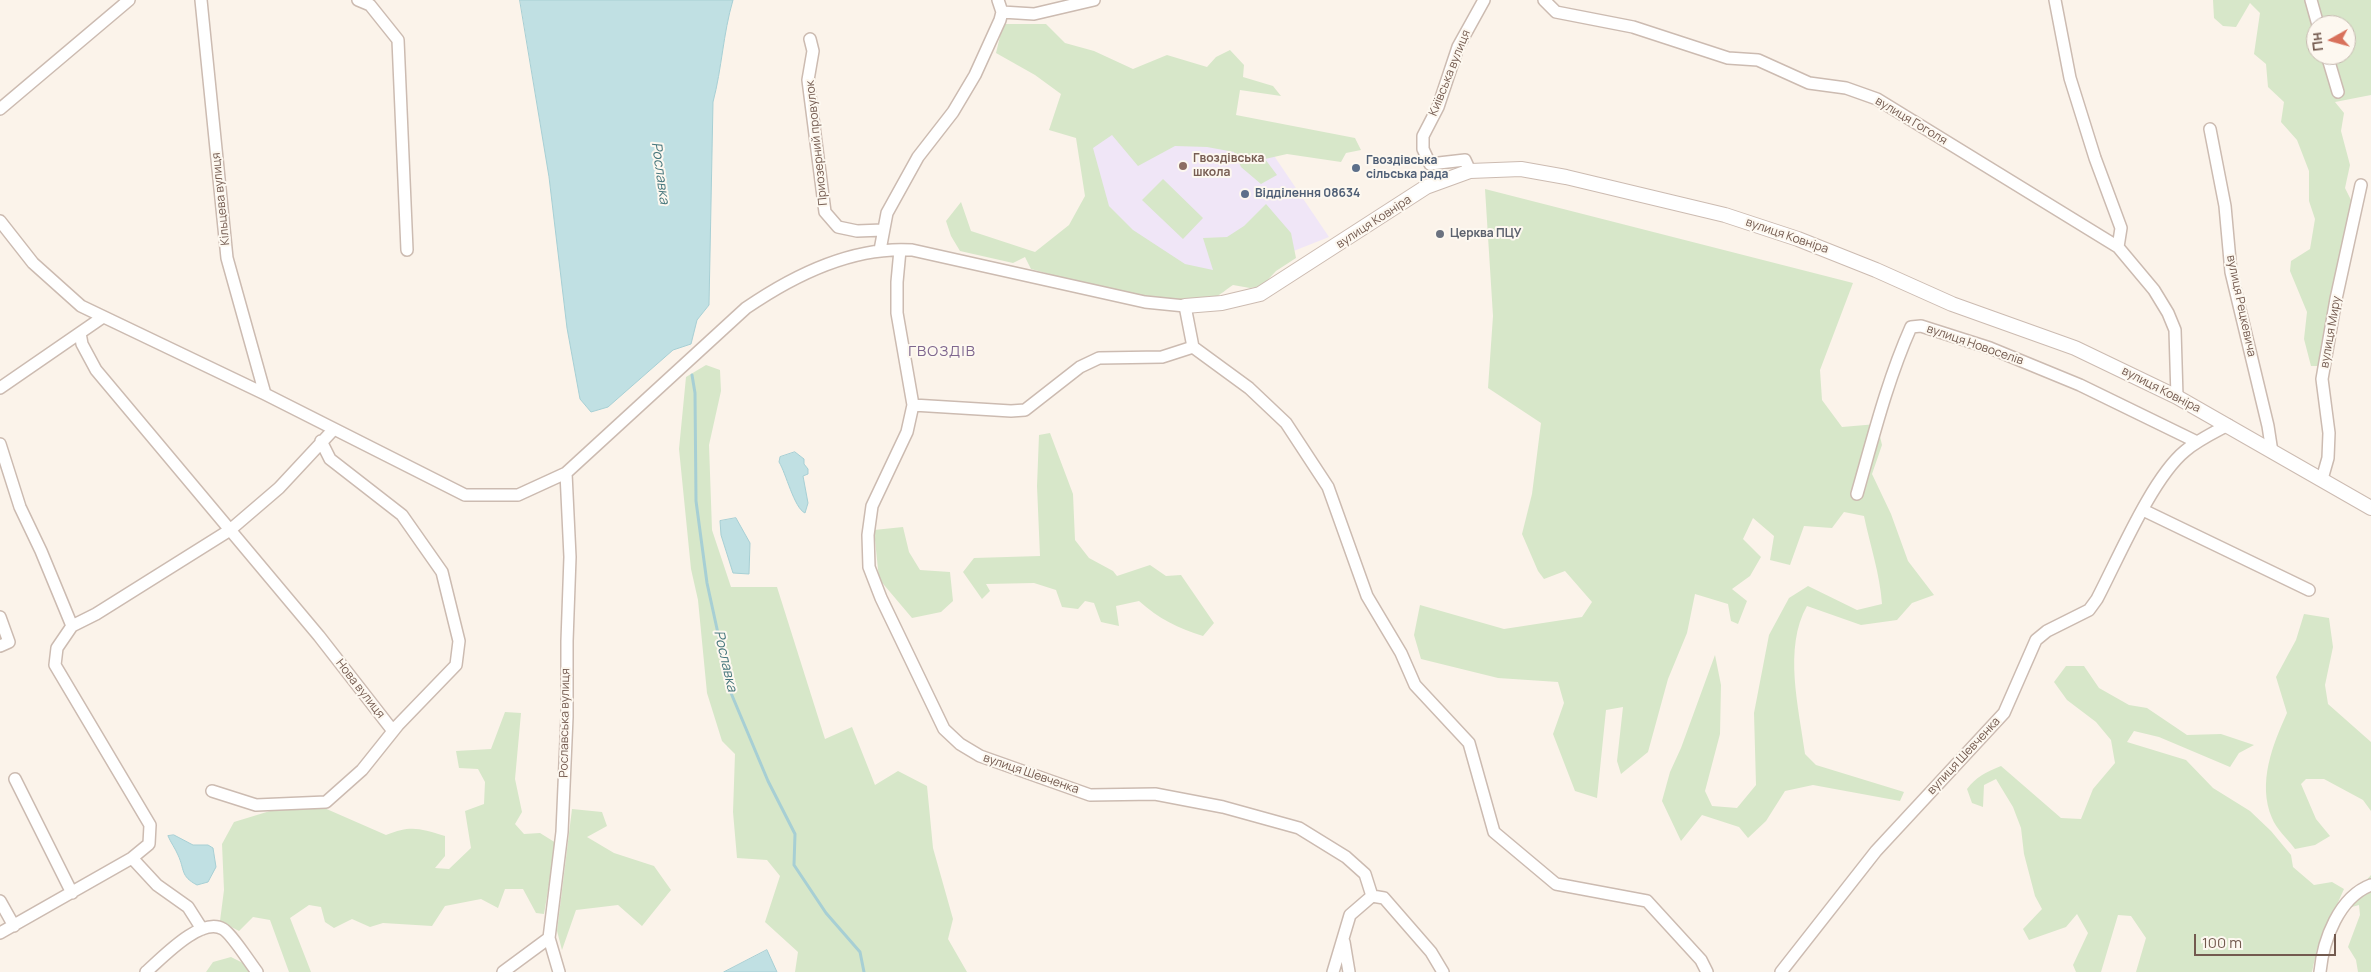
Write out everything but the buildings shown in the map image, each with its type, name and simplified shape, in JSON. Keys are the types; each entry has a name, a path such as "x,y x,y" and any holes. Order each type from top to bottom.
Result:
{"street":[{"path":"0,109 129,0"},
{"name":"Кільцева вулиця","path":"200,0 227,258 265,394"},
{"path":"358,0 370,5 398,40 407,250"},
{"path":"880,250 887,213 918,157 953,112 975,75 1002,12 998,0"},
{"path":"1002,12 1034,14 1094,0"},
{"name":"Київська вулиця","path":"1470,171 1465,160 1430,164 1423,149 1424,136 1438,107 1458,47 1484,0"},
{"name":"вулиця Гоголя","path":"1544,0 1556,12 1633,26 1728,58 1758,60 1809,83 1846,88 1877,100 2118,247 2154,290 2168,313 2175,330 2177,397"},
{"path":"2054,0 2070,78 2095,158 2121,228 2118,247"},
{"path":"2311,0 2315,15"},
{"name":"Приозерний провулок","path":"810,39 813,51 808,80 825,212 838,227 857,231 883,230"},
{"path":"2330,65 2338,92"},
{"name":"вулиця Рецкевича","path":"2210,129 2225,206 2231,272 2268,426 2272,452"},
{"name":"вулиця Ковніра","path":"1185,306 1222,303 1260,294 1426,187 1470,171 1521,169 1566,177 1725,215 1798,239 1876,270 1952,304 2075,348 2177,397 2371,508"},
{"name":"вулиця Миру","path":"2322,479 2328,458 2329,433 2322,379 2360,185"},
{"path":"0,222 33,264 81,306 265,394 465,495 518,495 566,473 746,308 772,292 830,263 855,255 880,250 900,250 1145,302 1185,306 1193,347 1249,388 1286,422 1328,487 1367,596 1401,653 1415,686 1469,743 1494,832 1556,884 1647,901 1701,960 1707,972"},
{"name":"вулиця Шевченка","path":"900,250 896,282 897,313 914,405 907,432 872,506 868,535 869,567 880,598 944,729 960,744 980,756 1090,795 1155,794 1223,807 1299,828 1346,857 1366,874 1372,896"},
{"path":"0,388 104,317"},
{"name":"вулиця Новоселів","path":"1857,494 1883,401 1898,357 1911,327 1921,326 1999,352 2080,385 2197,442"},
{"name":"Нова вулиця","path":"80,333 82,344 96,370 319,636 393,731 362,770 326,802 256,805 212,791"},
{"path":"914,405 1011,411 1025,410 1080,367 1099,358 1162,357 1193,347"},
{"name":"вулиця Шевченка","path":"1781,972 1876,851 2004,713 2036,640 2047,630 2089,610 2097,599 2143,510 2172,464 2197,442 2228,425"},
{"path":"0,934 132,858 149,844 150,825 55,665 57,648 72,626 96,614 230,530 280,488 334,429"},
{"path":"321,441 330,460 402,515 442,572 459,641 456,666 393,731"},
{"path":"0,444 20,507 41,551 72,626"},
{"name":"Рославська вулиця","path":"559,972 549,938 562,832 567,716 570,557 566,473"},
{"path":"2143,510 2309,590"},
{"path":"0,617 9,642 0,646"},
{"path":"15,778 72,893"},
{"path":"132,858 157,886 188,907 202,929"},
{"path":"2320,972 2322,951 2334,922 2358,890 2371,885"},
{"path":"1333,972 1350,915 1372,896 1384,898 1431,952 1444,972"},
{"path":"0,901 14,926"},
{"path":"146,972 193,932 211,925 224,929 256,972"},
{"path":"503,972 549,938"},
{"path":"1343,939 1349,972"}],"shaded area":[{"name":"Гвоздівська школа","path":"1078,111 1262,138 1329,237 1190,292 1090,194"}],"green space":[{"path":"2213,0 2371,0 2371,95 2335,102 2344,113 2341,131 2350,165 2345,188 2352,202 2321,366 2311,366 2304,339 2307,312 2290,271 2291,261 2310,249 2315,219 2309,201 2309,171 2297,140 2281,122 2284,102 2268,87 2266,64 2254,54 2260,13 2250,3 2236,27 2223,26 2214,18"},
{"path":"1003,24 1046,24 1065,43 1094,51 1133,69 1167,55 1207,67 1216,57 1230,50 1244,65 1243,77 1273,86 1281,96 1240,90 1236,115 1355,138 1361,150 1346,153 1341,162 1287,154 1265,159 1277,175 1261,184 1241,167 1234,152 1207,147 1175,146 1138,166 1112,135 1093,148 1109,206 1133,230 1185,264 1213,270 1203,238 1227,237 1244,226 1266,204 1291,233 1296,258 1276,271 1262,286 1250,288 1233,285 1214,298 1195,302 1148,299 1122,294 1031,269 1025,257 1013,263 960,251 951,236 946,221 961,202 971,231 1035,252 1069,225 1085,196 1076,138 1049,130 1061,94 1035,75 996,53"},
{"path":"1163,179 1203,218 1183,239 1142,200"},
{"path":"1485,189 1853,283 1820,370 1822,400 1842,427 1877,424 1882,445 1872,474 1891,514 1908,561 1934,595 1912,603 1897,620 1861,625 1807,606 1796,640 1795,678 1805,754 1816,765 1904,792 1900,801 1813,785 1785,791 1766,821 1748,838 1739,827 1702,815 1681,841 1662,801 1670,772 1681,748 1715,655 1721,685 1720,734 1705,791 1712,806 1737,808 1756,785 1754,713 1769,635 1789,598 1808,586 1857,610 1882,604 1877,571 1864,516 1844,512 1832,528 1804,526 1790,565 1770,560 1774,536 1753,518 1743,539 1761,557 1750,576 1732,589 1747,601 1738,624 1731,621 1728,604 1695,594 1687,633 1668,679 1648,752 1621,774 1617,761 1623,707 1606,710 1597,798 1575,791 1553,734 1564,703 1558,682 1498,678 1421,659 1414,635 1420,605 1504,629 1582,617 1592,602 1565,571 1544,579 1538,571 1522,534 1532,494 1541,423 1488,388 1493,316"},
{"path":"706,365 720,370 721,391 709,445 712,530 731,587 777,587 825,739 852,727 875,785 898,771 927,786 933,848 953,919 948,939 967,972 795,972 798,952 765,922 780,876 767,860 737,858 733,812 735,754 722,741 707,693 698,600 691,569 679,449 686,377"},
{"path":"1050,433 1073,494 1075,540 1089,558 1113,571 1117,576 1150,565 1166,576 1181,575 1214,623 1203,636 1169,622 1139,601 1116,606 1119,626 1101,622 1094,603 1085,601 1078,609 1062,607 1056,590 1034,583 986,584 990,591 982,599 963,572 974,558 1040,556 1037,486 1039,435"},
{"path":"903,527 909,552 920,570 950,572 953,601 941,612 912,618 879,579 874,530"},
{"path":"2304,614 2329,618 2333,647 2325,685 2328,704 2371,742 2371,811 2363,800 2324,779 2306,779 2301,784 2316,819 2330,836 2315,845 2295,849 2279,830 2272,818 2268,805 2266,778 2272,751 2287,713 2276,677 2296,640"},
{"path":"2066,666 2084,666 2099,688 2129,705 2147,708 2187,735 2221,734 2254,745 2239,753 2230,767 2159,737 2134,731 2127,742 2186,760 2213,788 2250,811 2271,831 2291,855 2293,867 2314,885 2332,882 2344,889 2317,949 2312,972 2136,972 2146,938 2131,916 2118,915 2101,972 2076,972 2073,965 2088,933 2077,914 2066,927 2029,940 2023,929 2042,909 2035,896 2024,854 2021,828 2013,807 1996,779 1984,785 1983,807 1972,803 1967,789 1982,775 2001,766 2061,818 2081,819 2093,789 2115,763 2111,740 2096,722 2067,700 2054,682"},
{"path":"505,712 521,713 515,779 522,812 515,824 524,834 540,833 556,843 544,914 536,913 523,889 505,889 498,908 481,899 445,906 432,926 383,923 370,927 352,919 334,928 325,922 321,907 309,905 290,918 311,972 289,972 270,920 253,917 239,931 220,921 224,890 222,844 234,822 306,800 386,835 402,830 415,829 445,836 445,856 435,868 449,869 471,848 465,811 484,804 485,782 478,769 459,768 456,751 491,749"},
{"path":"572,809 602,812 607,826 587,837 614,853 654,866 671,890 642,926 618,905 576,910 562,950 557,931"},
{"path":"2371,875 2371,972 2358,972 2356,960 2348,947 2360,915 2359,905 2348,908 2355,893"},
{"path":"231,957 261,972 206,972 213,962"}],"water":[{"path":"520,0 733,0 713,102 709,305 697,320 691,344 673,350 608,407 591,412 580,399 567,328 549,177"},
{"path":"795,452 804,459 804,464 808,469 808,474 803,476 808,503 805,513 797,504 779,462 780,457"},
{"path":"736,518 750,543 749,574 733,573 721,535 720,521"},
{"path":"174,835 193,845 208,845 213,848 216,867 208,882 197,885 185,876 178,855 168,836"},
{"path":"767,950 777,972 724,972"}],"waterway":[{"name":"Рославка","path":"692,375 695,393 696,501 707,583 731,693 768,781 795,834 794,865 826,913 860,952 864,972"}],"place":[{"name":"Гвоздівська школа","path":"1183,166"},
{"name":"Гвоздівська сільська рада","path":"1356,168"},
{"name":"Відділення 08634","path":"1245,194"},
{"name":"Церква ПЦУ","path":"1440,234"}],"district":[{"name":"ГВОЗДІВ","path":"942,352"}]}
